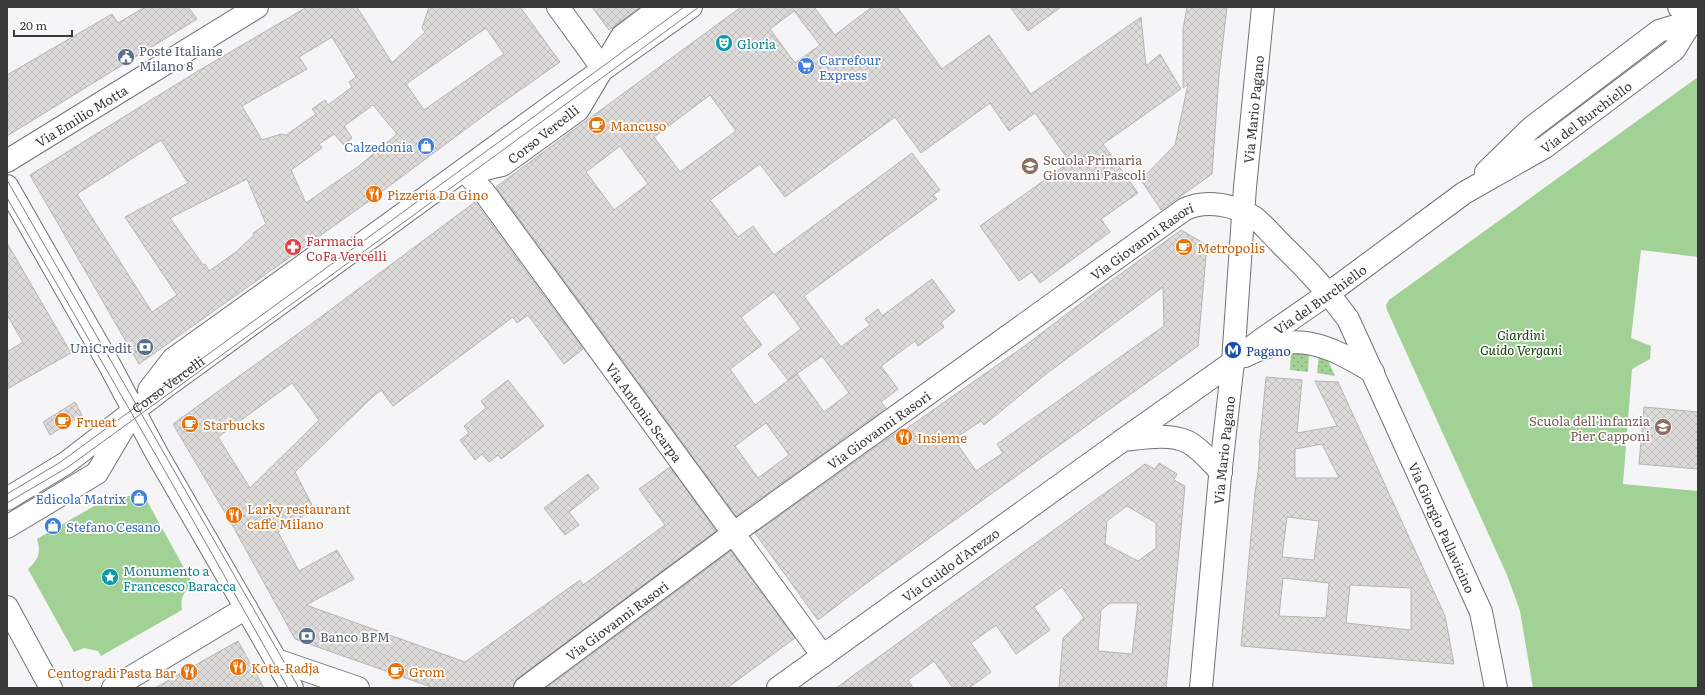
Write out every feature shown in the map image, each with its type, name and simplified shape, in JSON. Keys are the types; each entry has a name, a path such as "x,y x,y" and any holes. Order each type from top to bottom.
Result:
{"street":[{"name":"Via Emilio Motta","path":"7,161 257,7"},
{"path":"558,7 603,68"},
{"name":"Corso Vercelli","path":"603,68 617,42 622,36 661,7"},
{"name":"Corso Vercelli","path":"7,499 66,463 134,410 603,68 626,55 691,7"},
{"name":"Via Mario Pagano","path":"1201,688 1233,362 1243,212 1264,7"},
{"name":"Via del Burchiello","path":"1233,362 1261,340 1329,293 1464,193 1531,128 1659,31 1690,15"},
{"name":"Via Antonio Scarpa","path":"464,170 484,192 824,656"},
{"path":"7,186 109,364 157,454 292,688"},
{"name":"Via Giovanni Rasori","path":"524,688 734,533 1185,209 1195,205 1206,204 1218,205 1243,212"},
{"path":"1243,212 1255,219 1272,234 1329,293"},
{"name":"Via Giorgio Pallavicino","path":"1329,293 1348,319 1481,612 1496,688"},
{"path":"1233,362 1261,348 1296,342 1318,344 1345,355 1372,372"},
{"name":"Via Guido d'Arezzo","path":"778,688 1233,362"},
{"path":"7,527 97,474 134,410"},
{"path":"1123,440 1176,438 1190,443 1221,472"},
{"path":"7,607 51,688"},
{"path":"113,688 246,608"},
{"path":"276,660 358,688"}],"green space":[{"name":"Giardini Guido Vergani","path":"1698,77 1698,257 1641,250 1631,338 1651,346 1650,359 1632,369 1623,484 1698,491 1698,688 1533,688 1520,611 1507,575 1386,305 1389,300"},
{"path":"1291,353 1309,354 1308,372 1290,370"},
{"path":"1319,355 1326,356 1335,376 1317,373"},
{"path":"115,494 115,496 130,496 133,505 147,501 193,584 183,595 182,610 101,656 98,651 84,648 74,652 28,569 37,559 39,548 37,539"}],"building":[{"path":"145,7 188,7 197,19 7,136 7,75 112,14 118,23"},
{"path":"307,7 357,7 392,63 425,32 422,28 429,7 520,7 560,62 486,114 369,201 139,364 30,175 198,71","holes":["486,28 504,54 424,110 406,84","332,37 356,77 349,82 352,87 328,105 325,100 312,109 316,114 286,135 281,134 262,140 242,106 307,69 299,57","373,105 397,134 359,166 306,203 291,170 322,148 319,144 334,134 344,145 352,138 344,126","161,140 188,183 125,217 177,295 152,312 77,194","247,179 266,224 253,233 254,235 236,252 209,271 205,264 203,265 170,218"]},
{"path":"592,7 640,7 609,30"},
{"path":"741,7 814,7 835,35 872,7 897,7 942,69 989,35 1031,94 1141,17 1146,66 1160,54 1181,89 1103,144 1138,193 1101,219 1110,232 1040,283 1032,272 1019,281 980,226 1070,162 1035,113 1009,131 990,103 921,153 895,117 785,197 760,164 710,200 738,237 753,226 774,255 912,153 940,190 933,195 937,199 804,296 841,347 870,325 865,319 878,309 882,316 932,279 955,311 941,322 944,327 918,346 915,341 881,366 898,389 881,402 886,408 736,516 496,187","holes":["794,11 820,45 795,63 770,29","710,95 736,131 680,172 654,137","620,146 648,184 614,210 586,172","774,292 801,329 768,354 788,380 822,356 849,393 824,412 797,374 755,405 730,369 762,345 741,317","766,423 789,455 758,478 735,446"]},
{"path":"1010,7 1061,7 1028,31"},
{"path":"1187,7 1227,7 1219,75 1212,174 1161,210 1141,180 1175,145 1188,84 1183,88 1183,29"},
{"path":"475,202 583,349 564,364 528,315 517,323 513,317 393,406 381,390 368,401 295,472 314,509 278,532 299,571 337,550 354,579 306,605 465,662 580,580 583,585 665,525 639,489 670,467 716,531 518,678 514,683 513,688 434,688 295,639 234,528 173,424 310,325","holes":["292,383 319,420 250,488 218,437"]},
{"path":"1181,230 1207,245 1198,346 868,582 818,620 755,533 901,429 903,431 1026,345","holes":["1163,287 1164,326 997,444 1003,453 976,471 954,439 981,421 984,425 1046,374"]},
{"path":"7,243 71,353 7,389 7,352 23,342 7,315"},
{"path":"1266,377 1302,380 1297,433 1337,426 1315,381 1338,382 1445,616 1454,664 1241,646","holes":["1322,444 1339,478 1295,478 1295,449","1287,517 1319,521 1314,560 1282,557","1283,578 1329,583 1326,618 1279,616","1350,585 1411,588 1411,630 1346,623"]},
{"path":"508,380 544,426 501,459 498,455 489,462 482,454 475,460 460,440 469,433 464,426 486,408 481,401"},
{"path":"75,402 82,415 50,435 43,422"},
{"path":"1644,407 1698,412 1698,469 1639,464"},
{"path":"1159,463 1177,474 1174,480 1185,486 1166,688 1059,688 1063,638 1084,618 1062,587 1034,607 1050,630 1016,654 996,625 971,643 991,672 969,688 953,688 934,661 908,680 913,688 836,688 1145,464 1155,469","holes":["1127,506 1156,523 1156,548 1138,561 1105,544 1107,521","1110,603 1138,603 1132,654 1098,651 1101,610"]},
{"path":"588,474 599,488 569,512 579,525 565,535 544,508"},
{"path":"731,551 795,638 727,688 546,688"},
{"path":"238,641 264,688 155,688 185,671"}],"tram line":[{"path":"7,494 59,463 684,7"},
{"path":"7,503 68,467 699,7"},
{"path":"7,180 299,688"},
{"path":"7,198 161,464 288,688"}],"place":[{"name":"Gloria","path":"724,43"},
{"name":"Poste Italiane Milano 8","path":"126,57"},
{"name":"Carrefour Express","path":"806,66"},
{"name":"Mancuso","path":"597,125"},
{"name":"Calzedonia","path":"426,146"},
{"name":"Scuola Primaria Giovanni Pascoli","path":"1030,166"},
{"name":"Pizzeria Da Gino","path":"374,194"},
{"name":"Farmacia CoFa Vercelli","path":"293,247"},
{"name":"Metropolis","path":"1184,247"},
{"name":"UniCredit","path":"145,347"},
{"name":"Pagano","path":"1233,350"},
{"name":"Frueat","path":"63,421"},
{"name":"Starbucks","path":"190,424"},
{"name":"Scuola dell'infanzia Pier Capponi","path":"1663,427"},
{"name":"Insieme","path":"904,437"},
{"name":"Edicola Matrix","path":"139,498"},
{"name":"Larky restaurant caffe Milano","path":"234,515"},
{"name":"Stefano Cesano","path":"53,526"},
{"name":"Monumento a Francesco Baracca","path":"110,577"},
{"name":"Banco BPM","path":"307,636"},
{"name":"Kota-Radja","path":"238,667"},
{"name":"Grom","path":"396,671"},
{"name":"Centogradi Pasta Bar","path":"189,672"}]}
